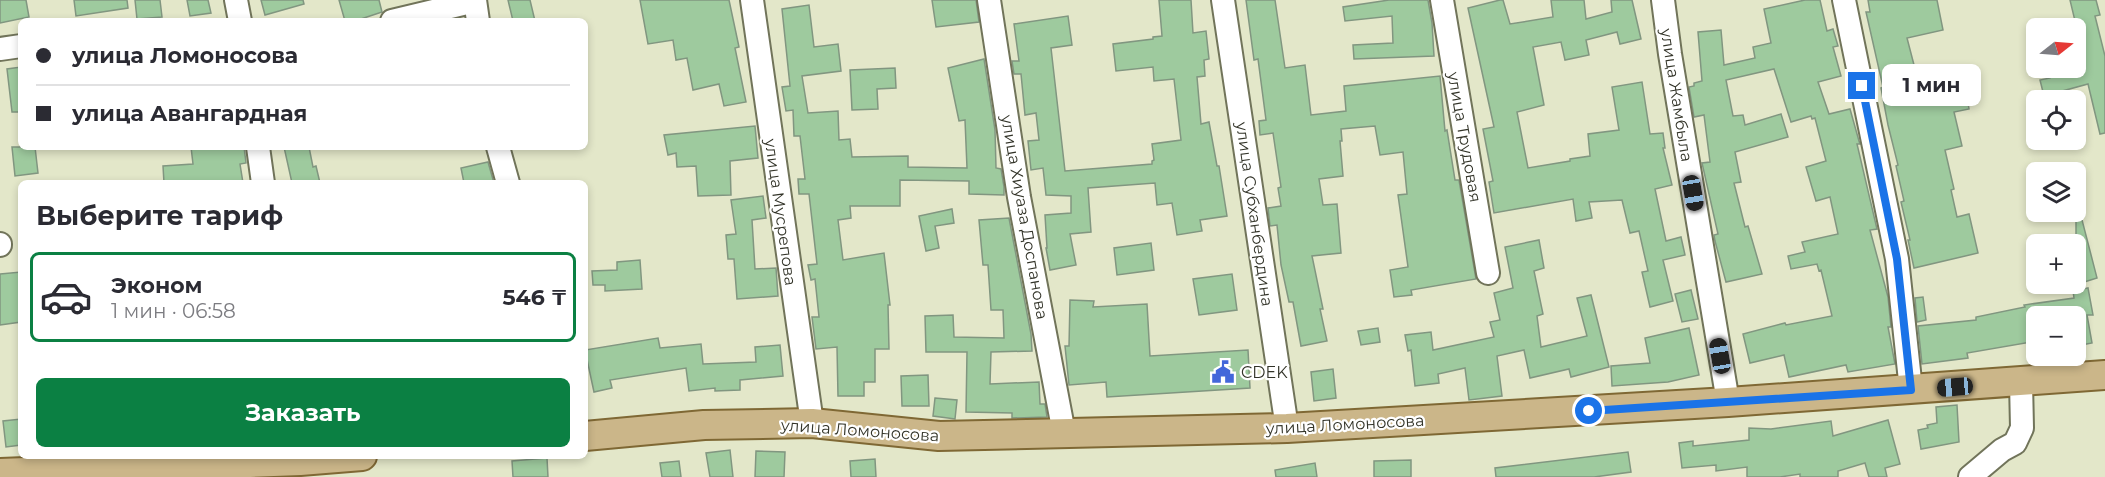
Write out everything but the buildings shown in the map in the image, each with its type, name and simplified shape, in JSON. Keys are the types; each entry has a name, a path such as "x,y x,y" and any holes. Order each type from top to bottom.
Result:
{"main road":[{"name":"улица Ломоносова","path":"588,436 704,424 812,423 939,436 1287,428 1728,402 2105,375"},
{"path":"0,473 300,459"}],"street":[{"path":"236,0 239,18"},
{"name":"улица Мусрепова","path":"752,0 812,423"},
{"name":"улица Хиуаза Доспанова","path":"989,0 1019,197 1064,433"},
{"name":"улица Субханбердина","path":"1223,0 1287,428"},
{"name":"улица Трудовая","path":"1442,0 1488,273"},
{"name":"улица Жамбыла","path":"1663,0 1728,402"},
{"path":"1844,0 1897,259 1911,390"},
{"path":"410,18 476,7"},
{"path":"0,49 18,46"},
{"path":"258,150 262,180"},
{"path":"499,150 507,180"},
{"path":"1970,477 2002,450 2015,443 2022,428 2021,382"}],"place":[{"name":"CDEK","path":"1223,372"}],"route":[{"path":"1589,411 1911,390 1897,259 1862,86"}]}
